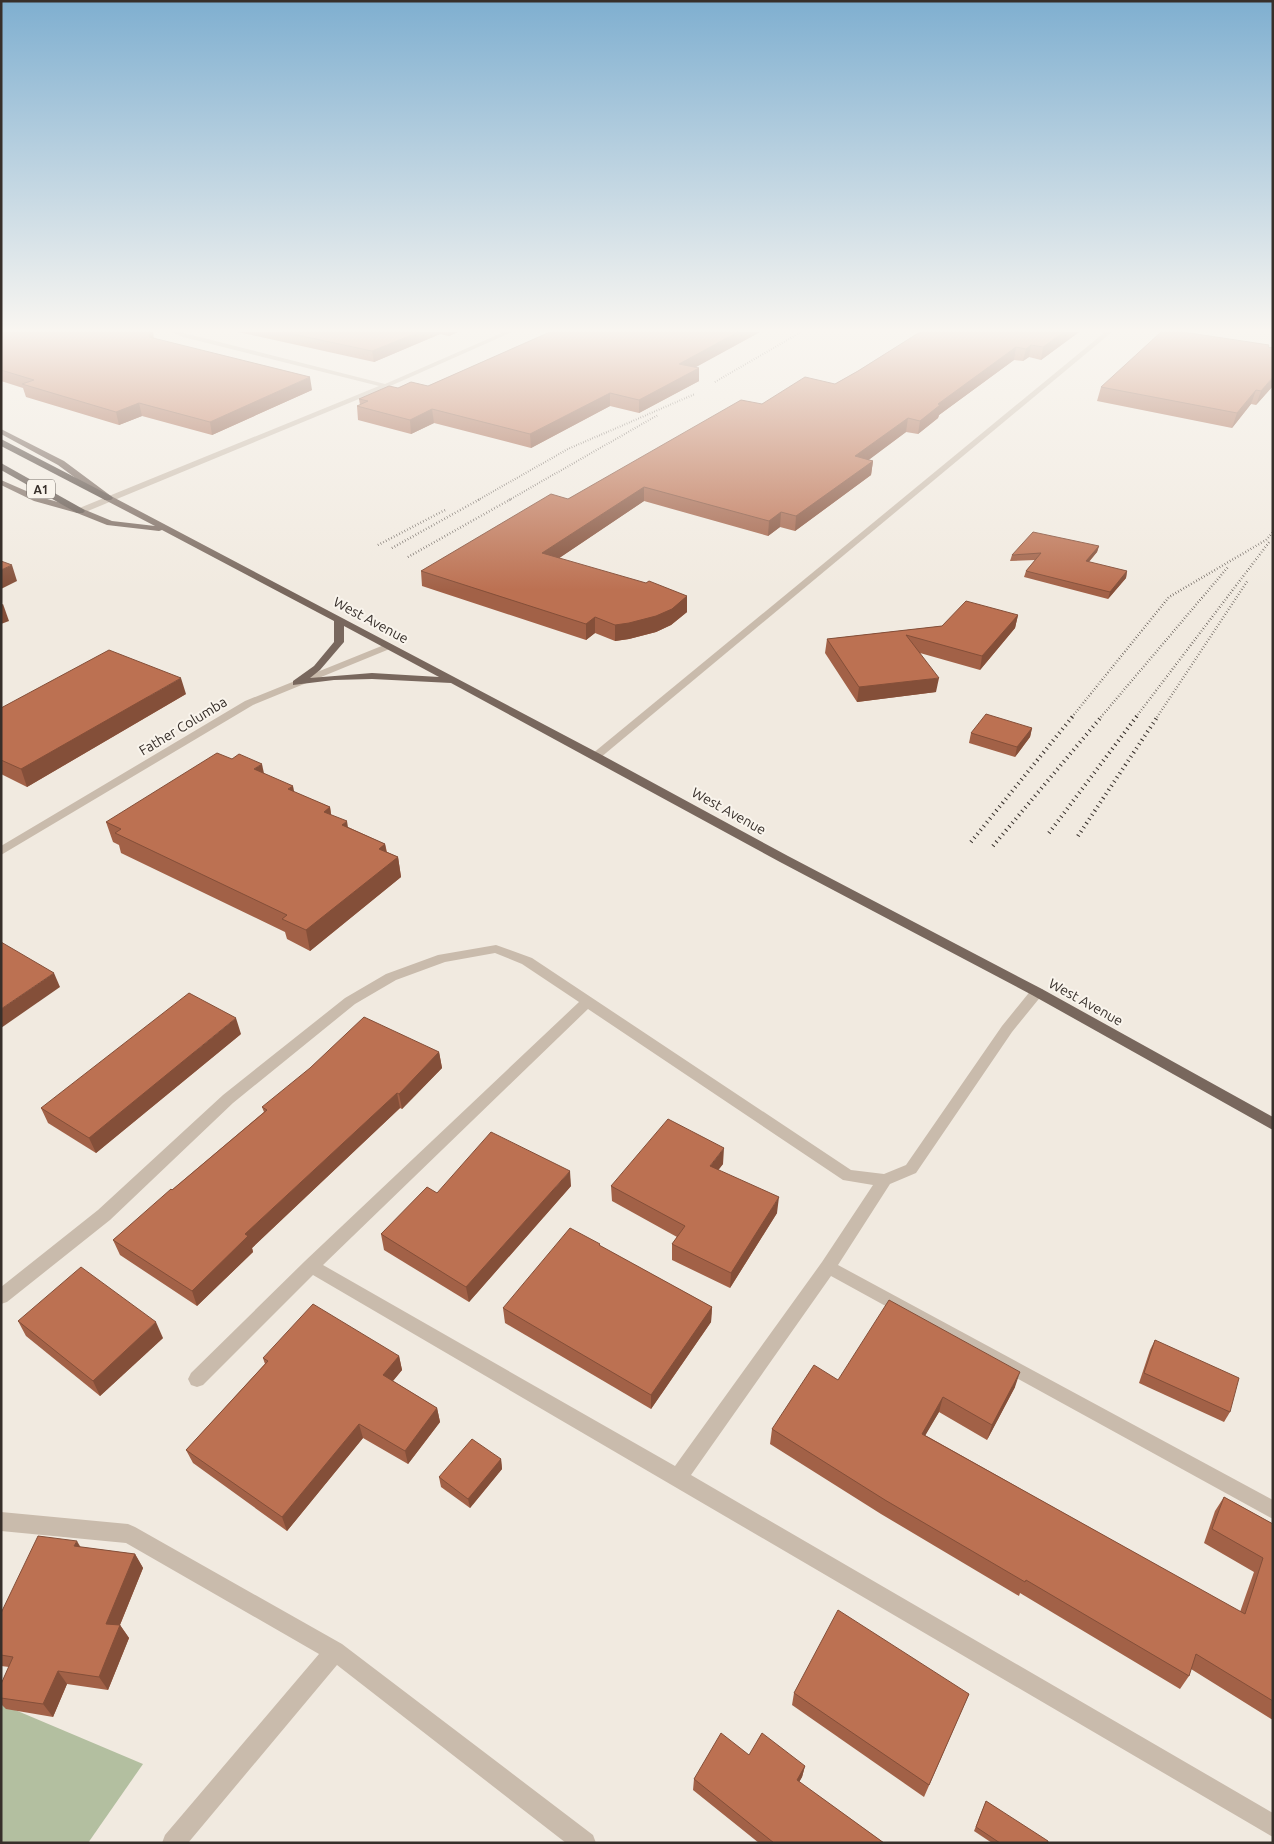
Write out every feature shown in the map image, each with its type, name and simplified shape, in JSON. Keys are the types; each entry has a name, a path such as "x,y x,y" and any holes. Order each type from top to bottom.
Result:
{"highway":[{"name":"A1","path":"1,442 108,498"},
{"name":"A1","path":"1,466 80,511"}],"main road":[{"name":"West Avenue","path":"1,431 61,463 108,498 456,681 784,859 1037,992 1273,1124"},
{"name":"West Avenue","path":"1,482 37,499 56,506 80,511 110,523 167,530"},
{"path":"296,683 317,668 334,650 339,642 339,619"},
{"path":"296,683 338,676 365,674 456,681"}],"street":[{"path":"80,511 306,418"},
{"path":"596,756 1005,418"},
{"name":"Father Columba","path":"1,851 249,703 389,646"},
{"path":"1,1297 104,1215 228,1099 350,1001 391,977 443,958 496,949 527,961 848,1176 884,1180 912,1169 1007,1028 1037,992"},
{"path":"198,1379 311,1266 587,1002"},
{"path":"678,1478 828,1267 884,1180"},
{"path":"311,1266 1273,1826"},
{"path":"828,1267 1273,1510"},
{"path":"1,1521 128,1534 335,1651 586,1843"},
{"path":"174,1843 335,1651"}],"green space":[{"path":"1,1704 143,1764 88,1843 1,1843"}],"building":[{"path":"195,418 219,418 210,422"},
{"path":"467,418 561,418 530,434"},
{"path":"709,418 908,418 855,456 873,461 796,516 781,512 769,521 644,487 542,553 646,583 649,581 687,596 672,609 656,616 615,625 595,617 586,624 421,571 551,494 568,499"},
{"path":"908,418 924,418 920,421"},
{"path":"1033,532 1099,546 1086,561 1127,571 1110,592 1026,571 1041,553 1012,555"},
{"path":"1,561 12,565 1,570"},
{"path":"966,601 1018,615 982,656 906,635 939,678 859,687 827,639 942,626"},
{"path":"109,650 181,678 21,769 1,760 1,708"},
{"path":"986,714 1032,728 1017,747 971,733"},
{"path":"217,753 232,759 239,754 262,764 254,769 293,786 288,789 330,807 324,812 347,821 342,825 385,844 379,849 398,857 306,930 282,919 287,915 115,833 121,829 106,822"},
{"path":"1,942 54,973 1,1009"},
{"path":"189,993 236,1018 89,1138 41,1108"},
{"path":"364,1017 439,1052 399,1094 397,1093 245,1234 248,1236 192,1291 113,1240 171,1189 267,1110 262,1107 310,1068"},
{"path":"668,1119 724,1148 710,1166 779,1197 731,1273 672,1244 685,1226 611,1186"},
{"path":"491,1132 570,1171 466,1287 381,1234 427,1187 437,1193"},
{"path":"570,1228 712,1307 651,1395 503,1308"},
{"path":"81,1267 156,1322 93,1381 18,1321"},
{"path":"889,1300 1020,1372 992,1425 943,1397 922,1434 1245,1614 1263,1558 1212,1529 1224,1497 1273,1524 1273,1701 1196,1654 1189,1676 885,1500 772,1429 814,1365 838,1380"},
{"path":"313,1304 399,1356 383,1375 437,1408 405,1451 359,1424 282,1517 186,1450 268,1361 263,1358"},
{"path":"1155,1340 1239,1378 1230,1412 1144,1373"},
{"path":"472,1439 501,1459 468,1499 439,1477"},
{"path":"38,1536 77,1541 74,1546 135,1554 106,1624 120,1625 99,1677 58,1671 43,1704 1,1698 1,1684 13,1657 1,1655 1,1613"},
{"path":"838,1610 969,1694 929,1785 794,1693"},
{"path":"721,1733 749,1755 762,1733 805,1766 797,1780 884,1843 774,1843 694,1779"},
{"path":"986,1801 1048,1841 1048,1843 1000,1843 976,1827"}],"railway":[{"path":"478,500 568,449 639,418"},
{"path":"509,500 653,418"},
{"path":"392,548 480,499"},
{"path":"408,557 511,499"},
{"path":"378,545 445,510"},
{"path":"1072,717 1169,597 1266,540 1273,532"},
{"path":"1136,717 1270,541"},
{"path":"1101,717 1228,567"},
{"path":"1157,717 1248,580"},
{"path":"971,842 1073,716"},
{"path":"993,846 1102,716"},
{"path":"1049,833 1137,716"},
{"path":"1078,836 1158,716"}]}
